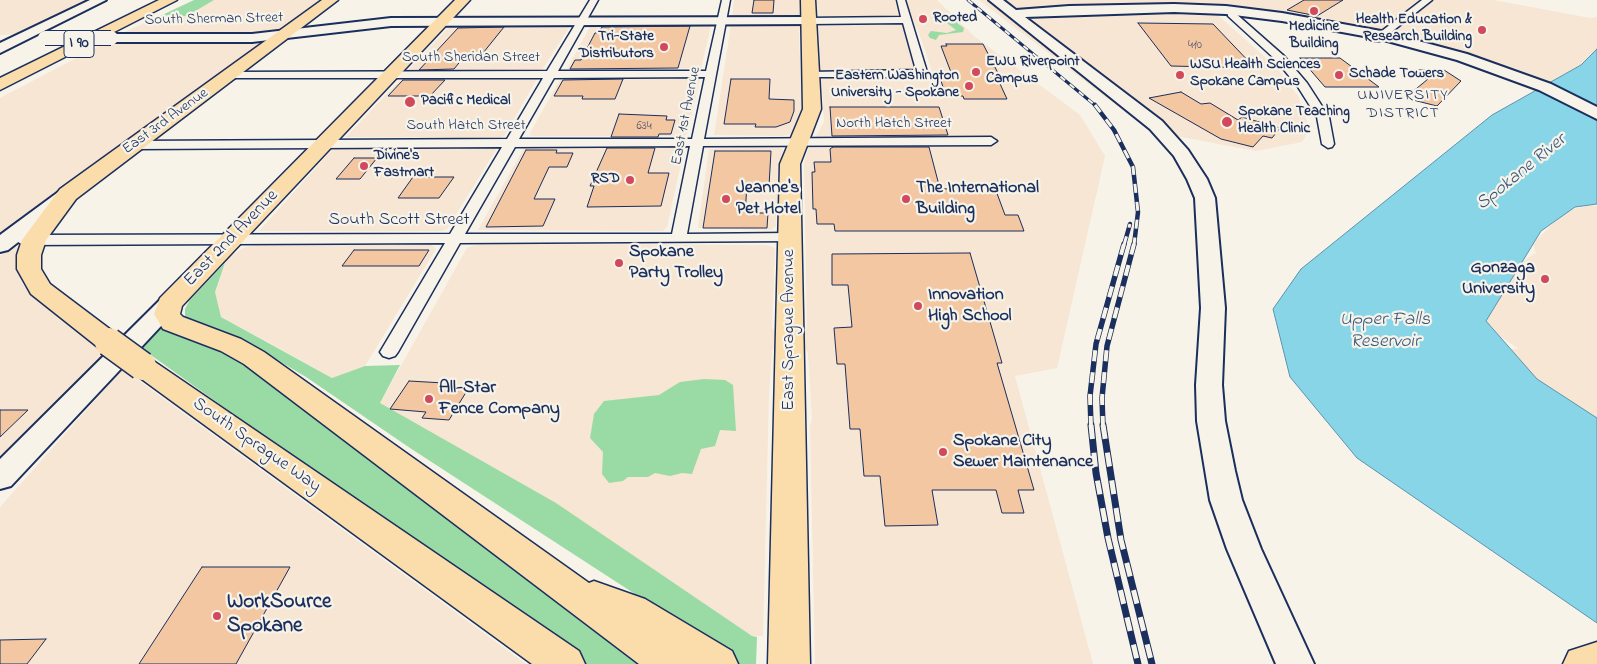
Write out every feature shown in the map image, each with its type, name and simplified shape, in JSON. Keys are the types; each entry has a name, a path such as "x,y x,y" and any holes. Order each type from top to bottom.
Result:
{"main road":[{"name":"East 3rd Avenue","path":"68,194 332,0"},
{"name":"East 2nd Avenue","path":"169,304 463,0"},
{"name":"East Sprague Avenue","path":"789,664 790,164 812,109 808,0"},
{"name":"I 90","path":"0,72 163,1"},
{"name":"I 90","path":"0,84 163,1"},
{"name":"South Sprague Way","path":"68,194 34,240 29,255 29,269 40,289 142,366 564,664"},
{"path":"169,304 167,314 173,323 244,351 671,664"},
{"path":"560,584 632,611 717,664"},
{"path":"1584,664 1597,660"}],"street":[{"path":"0,49 100,0"},
{"path":"389,352 594,0"},
{"name":"East 1st Avenue","path":"678,239 726,0"},
{"path":"810,75 920,74 923,70 901,0"},
{"path":"995,0 1020,13 1161,130 1189,163 1205,198 1213,308 1209,384 1210,421 1226,500 1244,549 1295,664"},
{"path":"1201,0 1221,9 1291,23 1373,34 1503,74 1559,94 1597,114"},
{"path":"1373,34 1428,0"},
{"path":"1020,13 1151,12 1221,9 1268,58 1293,75 1310,95 1323,117 1328,144"},
{"path":"1397,9 1413,11"},
{"name":"South Sherman Street","path":"0,38 252,38 283,36 370,23 907,20"},
{"name":"South Sheridan Street","path":"230,75 712,74"},
{"path":"1503,74 1548,96 1597,124"},
{"name":"North Hatch Street","path":"798,142 991,141"},
{"name":"South Hatch Street","path":"135,145 798,142"},
{"name":"East 3rd Avenue","path":"3,243 68,194"},
{"name":"South Scott Street","path":"3,243 34,240 790,238"},
{"name":"East 2nd Avenue","path":"0,478 169,304"}],"shaded area":[{"path":"0,0 92,0 20,34 0,35"},
{"path":"214,0 331,0 283,36 118,35 160,16 187,16"},
{"path":"734,0 800,0 799,16 732,17"},
{"path":"816,0 895,0 901,19 910,19 906,0 937,0 974,36 1080,115 1105,156 1057,368 1015,376 1093,664 815,664 810,427 812,418 808,353 802,345 802,337 807,327 804,163 807,152 824,122 822,85 819,80 828,77 922,76 930,74 932,71 918,30 912,25 903,24 917,70 820,71 819,30 816,28 815,16 817,13"},
{"name":"WSU Health Sciences Spokane Campus","path":"979,0 1493,0 1590,18 1597,17 1597,50 1581,65 1550,82 1517,69 1420,41 1280,13 1200,4 1220,17 1277,68 1298,96 1310,129 1302,142 1256,151 1150,131"},
{"path":"794,24 802,26 799,31 799,46 801,77 804,79 801,85 802,117 793,134 782,136 714,135 731,25"},
{"path":"591,25 711,26 701,68 567,69"},
{"path":"450,26 570,26 542,70 408,70"},
{"path":"109,41 267,41 0,236 0,98"},
{"path":"538,77 505,135 500,138 346,137 402,78"},
{"path":"696,77 700,79 687,134 684,136 531,136 530,133 561,78"},
{"path":"768,145 779,147 783,150 778,168 776,226 771,230 698,228 709,149"},
{"path":"339,147 494,147 496,150 447,229 442,231 259,231 332,150"},
{"path":"679,147 684,150 667,227 663,231 478,230 524,148"},
{"path":"1587,206 1597,206 1597,562 1357,349 1519,349 1497,334 1482,319 1518,264 1536,253 1533,244 1565,211"},
{"path":"478,244 768,245 775,248 772,328 777,333 778,343 772,351 769,393 763,636 752,636 380,403 467,248"},
{"path":"255,245 432,245 436,249 365,366 333,378 220,316 215,292 227,259 243,248"},
{"path":"12,248 21,248 19,273 21,282 34,298 109,353 0,461 0,256"},
{"path":"123,369 526,664 0,664 0,507"}],"green space":[{"path":"194,0 214,0 187,16 160,16"},
{"path":"942,13 959,21 957,23 964,28 963,32 939,35 936,40 930,38 928,35 931,31 947,33 956,30 943,20"},
{"path":"225,263 215,292 221,317 332,378 365,366 400,365 380,403 556,503 752,636 757,637 756,664 739,664 716,650 712,644 410,448 306,377 239,337 190,320 185,316 185,309 189,301"},
{"path":"161,328 168,328 228,349 651,664 583,664 141,348 155,331"},
{"path":"704,379 725,380 733,385 736,431 720,430 715,446 701,449 692,474 682,473 670,476 655,473 648,477 628,477 623,481 609,483 602,474 603,452 590,438 594,414 604,401 659,395 680,382"}],"water":[{"name":"Upper Falls Reservoir","path":"1597,49 1597,204 1575,207 1541,231 1486,321 1537,379 1597,418 1597,623 1357,458 1290,377 1273,309 1301,269 1492,115 1581,65"}],"building":[{"path":"754,0 774,0 773,13 752,13"},
{"path":"1304,0 1343,0 1317,16 1287,10"},
{"path":"1138,23 1213,24 1255,68 1171,66"},
{"path":"690,26 678,68 570,69 575,60 581,60 595,33 598,33 602,27"},
{"path":"504,27 479,58 463,58 454,69 419,70 458,28"},
{"path":"946,44 983,44 999,75 996,75 1007,99 964,99 963,96 946,96 940,78 952,75 941,46 947,46"},
{"name":"Schade Towers","path":"1300,58 1340,58 1379,87 1325,87"},
{"path":"1409,70 1444,70 1461,81 1437,106 1405,98 1428,79 1408,74"},
{"path":"623,79 615,99 582,99 583,96 554,96 563,80"},
{"path":"731,79 770,79 769,99 794,100 794,111 790,122 776,127 755,127 756,124 724,124"},
{"path":"403,80 445,80 430,96 388,96"},
{"name":"Spokane Teaching Health Clinic","path":"1181,92 1201,104 1210,103 1238,120 1242,117 1280,128 1272,138 1263,136 1253,147 1221,139 1149,98"},
{"path":"830,107 939,107 948,135 832,136"},
{"path":"619,114 667,116 666,120 675,120 671,134 659,134 658,137 611,137"},
{"name":"The International Building","path":"833,147 929,147 940,189 995,188 1005,215 1018,215 1024,231 835,231 834,224 817,224 816,209 813,209 812,172 815,172 814,162 831,162 830,149"},
{"name":"RSD","path":"607,148 655,148 648,173 669,173 661,206 587,207 594,186 590,186"},
{"path":"526,150 557,150 556,153 573,153 567,167 549,167 534,199 555,199 543,226 486,227"},
{"path":"715,151 771,151 769,186 747,186 745,213 768,213 767,228 703,228"},
{"name":"Divine's Fastmart","path":"354,158 377,158 360,179 336,179"},
{"path":"413,177 454,177 439,198 398,198"},
{"path":"354,250 429,250 419,266 342,266"},
{"path":"970,253 1002,363 997,363 1034,490 1018,490 1024,513 1002,513 996,490 932,490 938,525 885,526 880,476 864,476 860,429 850,429 845,364 837,364 834,328 852,327 848,285 832,285 832,254"},
{"name":"All-Star Fence Company","path":"409,381 444,383 442,387 468,389 449,420 422,418 426,412 390,409"},
{"path":"0,410 28,410 0,437"},
{"name":"WorkSource Spokane","path":"202,567 290,567 236,664 139,664"},
{"path":"46,639 27,664 0,664 0,640"}],"railway":[{"path":"968,0 1095,105"},
{"path":"1095,105 1114,130 1133,167 1138,212 1134,245"},
{"path":"1124,245 1130,224"},
{"path":"1091,427 1090,396 1096,344 1124,244"},
{"path":"1103,427 1102,398 1107,346 1134,244"},
{"path":"1091,425 1096,473 1108,538 1138,664"},
{"path":"1103,425 1121,540 1152,664"}],"place":[{"name":"Medicine Building","path":"1314,11"},
{"name":"Rooted","path":"923,19"},
{"name":"Health Education & Research Building","path":"1482,30"},
{"name":"Tri-State Distributors","path":"664,47"},
{"name":"EWU Riverpoint Campus","path":"976,72"},
{"name":"WSU Health Sciences Spokane Campus","path":"1180,75"},
{"name":"Schade Towers","path":"1339,75"},
{"name":"Eastern Washington University - Spokane","path":"969,86"},
{"name":"Pacific Medical","path":"410,102"},
{"name":"Spokane Teaching Health Clinic","path":"1227,122"},
{"name":"Divine's Fastmart","path":"364,166"},
{"name":"RSD","path":"630,180"},
{"name":"Jeanne's Pet Hotel","path":"726,199"},
{"name":"The International Building","path":"906,199"},
{"name":"Spokane Party Trolley","path":"619,263"},
{"name":"Gonzaga University","path":"1545,279"},
{"name":"Innovation High School","path":"918,306"},
{"name":"All-Star Fence Company","path":"429,399"},
{"name":"Spokane City Sewer Maintenance","path":"943,452"},
{"name":"WorkSource Spokane","path":"217,616"}],"district":[{"name":"UNIVERSITY DISTRICT","path":"1403,105"}],"water label":[{"name":"Spokane River","path":"1522,173"}]}
